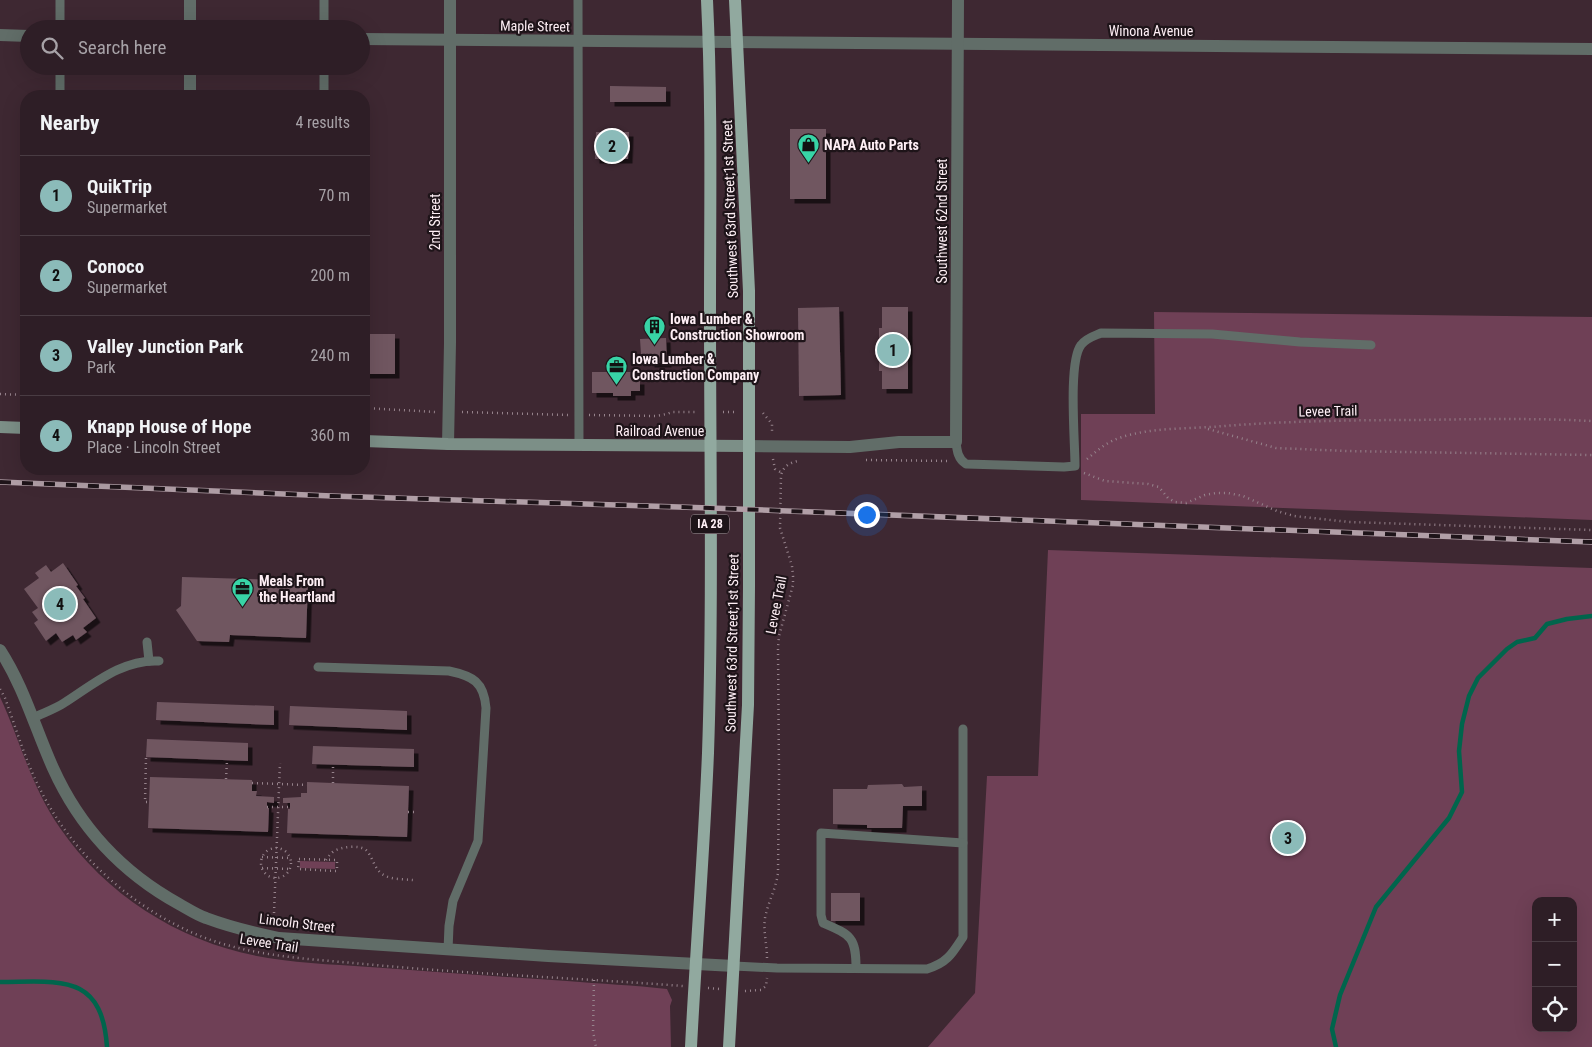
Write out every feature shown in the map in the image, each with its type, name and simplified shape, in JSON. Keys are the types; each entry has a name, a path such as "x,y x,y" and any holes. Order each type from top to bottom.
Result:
{"main road":[{"name":"Southwest 63rd Street;1st Street","path":"691,1047 708,751 711,446 709,42 707,0"},
{"name":"Southwest 63rd Street;1st Street","path":"730,1047 748,704 749,281 735,0"},
{"path":"0,427 20,428"},
{"name":"Railroad Avenue","path":"370,441 448,444 748,446"}],"street":[{"path":"190,0 190,20"},
{"name":"2nd Street","path":"448,444 450,343 450,0"},
{"name":"Southwest 62nd Street","path":"956,442 958,0"},
{"path":"0,35 20,36"},
{"name":"Maple Street","path":"370,39 709,42"},
{"name":"Winona Avenue","path":"709,42 1592,49"},
{"path":"190,75 190,90"},
{"name":"Railroad Avenue","path":"748,446 850,446 899,442 956,442"},
{"name":"Lincoln Street","path":"0,650 20,687 66,795 80,817 102,844 136,877 204,917 250,932 279,938 448,950 734,966"}],"lane":[{"path":"60,0 60,20"},
{"path":"324,0 324,20"},
{"path":"578,0 579,445"},
{"path":"60,75 60,90"},
{"path":"324,75 324,90"},
{"path":"956,442 958,456 962,462 973,465 1074,466 1073,397 1077,356 1080,345 1088,338 1101,333 1194,333 1236,335 1300,342 1371,345"},
{"path":"147,642 149,661"},
{"path":"33,718 62,704 108,673 122,667 149,661 159,661"},
{"path":"318,667 449,671 466,675 479,683 485,694 486,708 478,842 453,901 448,950"},
{"path":"734,966 927,969 941,965 949,957 964,937 963,729"},
{"path":"856,968 856,951 853,941 845,934 823,923 821,915 821,834 963,843"}],"path":[{"path":"0,394 20,395"},
{"path":"370,408 436,412"},
{"path":"764,413 772,426"},
{"name":"Levee Trail","path":"1074,466 1110,441 1137,433 1278,422 1349,420 1486,418 1592,421"},
{"path":"1204,428 1276,448 1592,455"},
{"path":"772,459 774,469 782,473 788,464 802,461"},
{"path":"859,460 962,462"},
{"path":"1064,467 1090,474 1105,481 1148,484 1159,487 1168,498 1175,502 1186,503 1205,495 1228,493 1243,496 1294,516 1312,519 1349,522 1592,530"},
{"name":"Levee Trail","path":"767,955 765,917 777,882 778,873 779,636 793,585 792,566 780,528 782,473"},
{"name":"Levee Trail","path":"0,690 5,698 39,787 80,849 120,888 144,906 184,929 207,939 231,946 258,953 292,957 394,967 664,985"},
{"path":"146,758 145,802 149,802"},
{"path":"226,780 227,761"},
{"path":"274,913 280,763"},
{"path":"333,765 333,784"},
{"path":"252,783 307,785"},
{"path":"267,807 290,807"},
{"path":"408,812 417,812"},
{"path":"277,848 286,851 291,858 291,869 287,875 276,878 267,876 262,868 262,857 267,851 277,848"},
{"path":"326,860 330,854 341,848 362,848 368,852 373,864 383,874 391,878 413,880"},
{"path":"262,857 291,858"},
{"path":"299,859 337,860 337,871 298,869 298,864 299,859"},
{"path":"292,864 298,864"},
{"path":"262,868 291,869"},
{"path":"594,980 593,1031 596,1047"},
{"path":"749,991 760,990 766,986 767,981"}],"shaded area":[{"path":"1154,312 1592,317 1592,520 1081,500 1081,414 1155,414"},
{"path":"1048,550 1592,568 1592,1047 928,1047 975,993 987,776 1038,776"},
{"path":"0,697 41,796 60,828 79,853 101,876 125,896 150,914 178,929 207,942 237,952 282,960 667,989 672,1000 670,1006 671,1047 0,1047"},
{"path":"300,861 335,862 335,869 300,868"}],"building":[{"path":"610,86 666,87 666,102 610,102"},
{"name":"NAPA Auto Parts","path":"790,129 826,129 826,199 790,199"},
{"path":"596,132 629,132 628,159 595,159"},
{"path":"839,307 841,395 799,396 798,308"},
{"path":"882,307 908,307 908,389 882,389 882,371 879,371 879,328 882,328"},
{"path":"370,334 395,334 395,374 370,374"},
{"name":"Iowa Lumber & Construction Showroom","path":"666,338 667,363 650,363 650,354 641,354 640,339"},
{"name":"Iowa Lumber & Construction Company","path":"592,372 632,372 632,380 640,380 640,391 631,391 631,396 613,396 613,393 592,393"},
{"path":"63,563 78,585 76,586 85,598 83,599 96,618 83,628 87,632 76,640 73,635 62,642 56,633 46,641 34,623 38,620 32,612 38,608 24,589 39,578 35,573 46,565 51,572"},
{"name":"Meals From the Heartland","path":"182,577 308,581 306,638 230,635 229,642 197,641 176,610 181,606"},
{"path":"157,702 274,706 274,725 156,720"},
{"path":"290,706 407,711 407,730 289,725"},
{"path":"147,739 248,743 248,761 146,757"},
{"path":"313,746 414,749 414,767 312,764"},
{"path":"150,777 252,780 252,791 257,791 256,796 274,797 274,803 267,802 267,808 269,808 268,832 148,828"},
{"path":"307,782 409,786 407,837 287,833 290,803 283,803 283,798 301,797 301,793 307,793"},
{"path":"902,784 904,787 922,786 922,806 903,806 902,828 867,828 867,825 833,824 833,789 867,789 868,785"},
{"path":"831,893 860,893 860,921 831,921"}],"waterway":[{"path":"1336,1047 1332,1029 1340,995 1376,907 1449,818 1462,792 1459,751 1462,724 1469,696 1478,678 1507,649 1517,642 1535,638 1547,624 1592,616"},
{"path":"0,982 58,983 74,986 87,993 96,1005 103,1023 107,1047"}],"railway":[{"path":"0,482 1592,542"}],"place":[{"name":"Conoco","path":"612,146"},
{"name":"NAPA Auto Parts","path":"808,164"},
{"name":"Iowa Lumber & Construction Showroom","path":"654,346"},
{"name":"QuikTrip","path":"893,350"},
{"name":"Iowa Lumber & Construction Company","path":"616,386"},
{"name":"Knapp House of Hope","path":"60,604"},
{"name":"Meals From the Heartland","path":"243,608"},
{"name":"Valley Junction Park","path":"1288,838"}]}
